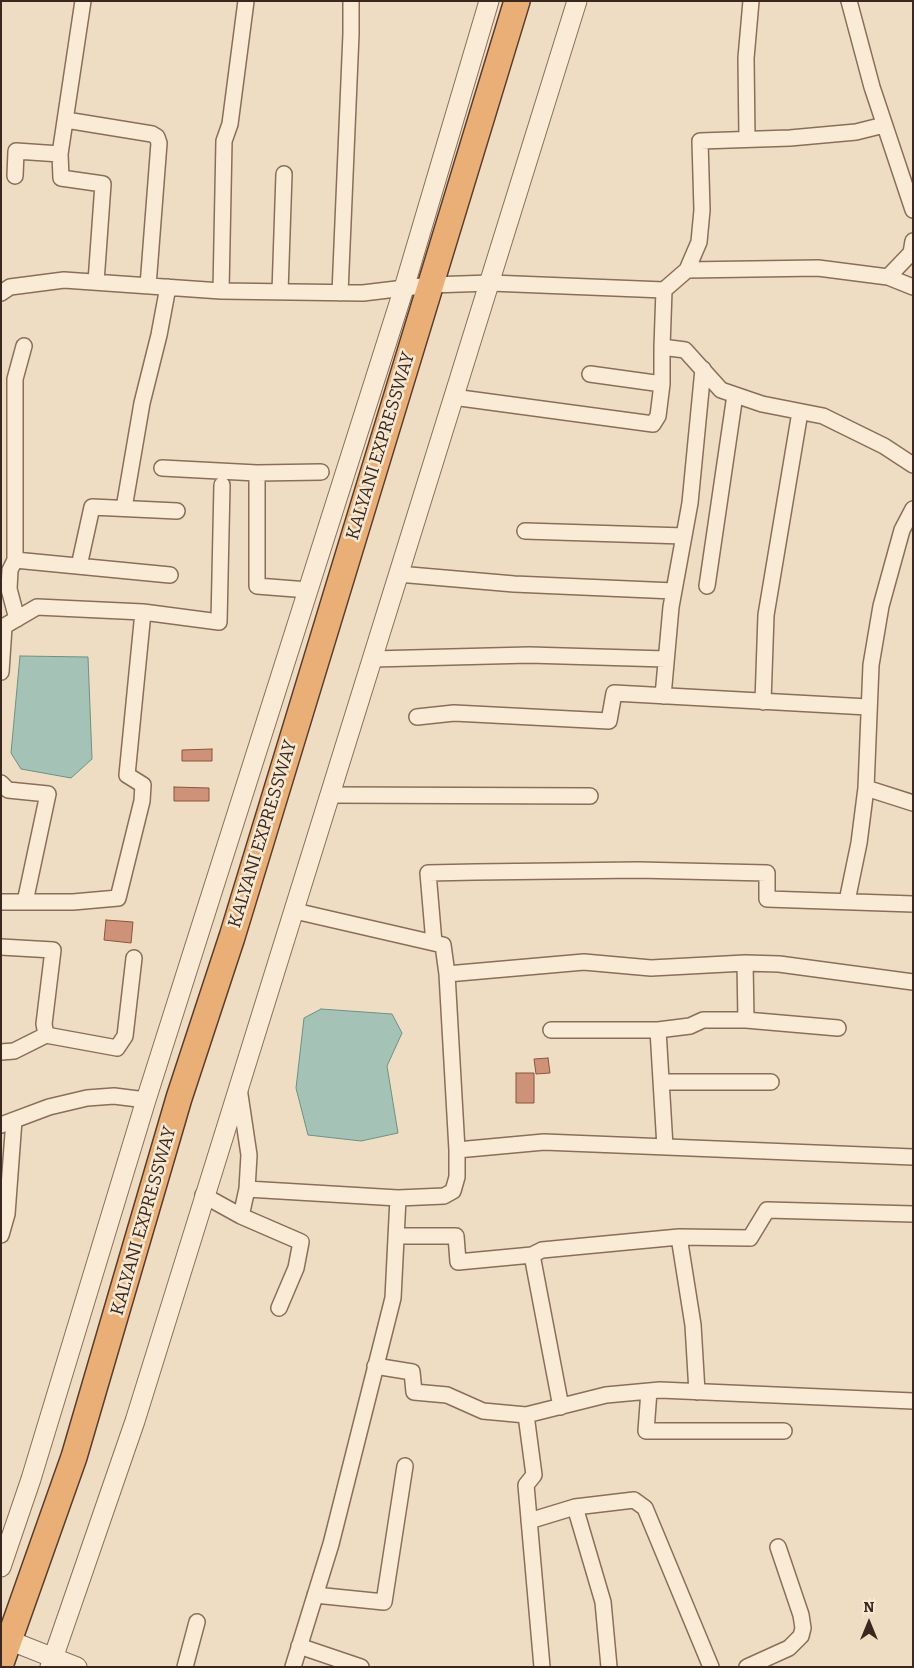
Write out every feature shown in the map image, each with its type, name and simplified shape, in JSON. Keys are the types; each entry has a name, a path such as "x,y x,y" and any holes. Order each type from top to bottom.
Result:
{"highway":[{"name":"KALYANI EXPRESSWAY","path":"4,1648 74,1457 179,1098 232,937 517,1"}],"street":[{"path":"83,1 60,154 61,178 103,184 96,282"},
{"path":"221,291 224,141 230,124 246,1"},
{"path":"340,293 351,44 350,1"},
{"path":"1,1567 31,1480 146,1100 404,288 489,1"},
{"path":"52,1663 135,1421 203,1195 295,911 453,397 492,283 578,1"},
{"path":"747,139 746,58 751,1"},
{"path":"849,1 884,124 913,210"},
{"path":"66,120 152,134 157,137 159,142 148,286"},
{"path":"1,293 10,287 64,280 221,291 340,293 363,293 430,284 492,283 664,290 688,270 699,242 701,218 700,141 856,132 884,124"},
{"path":"15,176 16,151 60,154"},
{"path":"280,292 284,174"},
{"path":"888,277 911,252 913,241"},
{"path":"688,270 818,268 888,277 913,287"},
{"path":"124,508 142,403 159,335 168,288"},
{"path":"453,397 652,424 658,416 662,384 664,290"},
{"path":"1,672 7,625 10,570 15,560 15,379 24,346"},
{"path":"662,347 686,350 721,390 762,404 831,421 884,446 913,465"},
{"path":"663,696 674,590 690,503 703,369"},
{"path":"590,374 662,384"},
{"path":"707,586 734,395"},
{"path":"763,702 766,615 800,412"},
{"path":"162,468 257,473 321,472"},
{"path":"257,473 257,586 308,590"},
{"path":"7,625 37,607 143,612 219,622 222,485"},
{"path":"79,566 92,507 177,510"},
{"path":"847,902 859,843 866,788 871,665 881,606 902,530 913,509"},
{"path":"525,531 684,536"},
{"path":"15,560 170,575"},
{"path":"398,574 514,584 674,590"},
{"path":"1,902 73,902 118,898 142,801 143,785 127,775 143,612"},
{"path":"373,659 529,655 666,659"},
{"path":"417,717 454,713 609,721 614,693 868,708"},
{"path":"1,783 8,790 48,794 25,902"},
{"path":"866,788 913,803"},
{"path":"330,795 590,796"},
{"path":"434,943 428,873 638,870 767,873 767,899 913,904"},
{"path":"248,1189 398,1198 444,1196 453,1192 457,1177 447,974 443,945 295,911"},
{"path":"1,947 53,950 44,1024 46,1035"},
{"path":"1,1052 14,1051 46,1035 118,1048 125,1036 134,958"},
{"path":"447,974 584,962 651,968 745,963 779,964 913,982"},
{"path":"745,963 746,1020"},
{"path":"551,1030 658,1030 690,1026 703,1020 746,1020 838,1028"},
{"path":"658,1030 665,1147"},
{"path":"661,1082 771,1082"},
{"path":"239,1087 249,1155 248,1189 241,1216"},
{"path":"1,1235 7,1214 7,1123 49,1107 87,1098 114,1096 146,1100"},
{"path":"457,1150 544,1142 913,1156"},
{"path":"203,1195 241,1216 301,1242 296,1268 279,1308"},
{"path":"293,1667 331,1544 375,1366 394,1298 398,1198"},
{"path":"396,1236 456,1236 458,1262 532,1255 542,1250 679,1237 750,1238 767,1210 913,1214"},
{"path":"679,1237 693,1325 697,1392"},
{"path":"532,1255 561,1407"},
{"path":"375,1366 412,1372 414,1392 447,1395 484,1411 526,1415 606,1395 649,1391 913,1401"},
{"path":"649,1391 646,1431 784,1432"},
{"path":"526,1415 534,1475 526,1485 542,1667"},
{"path":"315,1595 384,1602 405,1466"},
{"path":"529,1521 575,1506 634,1500 645,1508 711,1667"},
{"path":"575,1506 602,1602 609,1667"},
{"path":"747,1667 789,1648 801,1636 803,1628 801,1615 778,1547"},
{"path":"185,1667 197,1622"},
{"path":"299,1646 361,1667"},
{"path":"4,1648 52,1663 77,1667"}],"shaded area":[{"path":"20,656 88,657 92,759 71,778 21,769 11,753"},
{"path":"321,1009 392,1014 402,1033 387,1066 398,1133 361,1141 308,1135 296,1088 304,1018"}],"building":[{"path":"212,749 212,761 182,761 182,750"},
{"path":"174,787 209,788 209,801 174,801"},
{"path":"106,920 133,922 131,943 104,940"},
{"path":"548,1058 550,1073 536,1074 534,1059"},
{"path":"516,1073 534,1073 534,1103 516,1103"}]}
